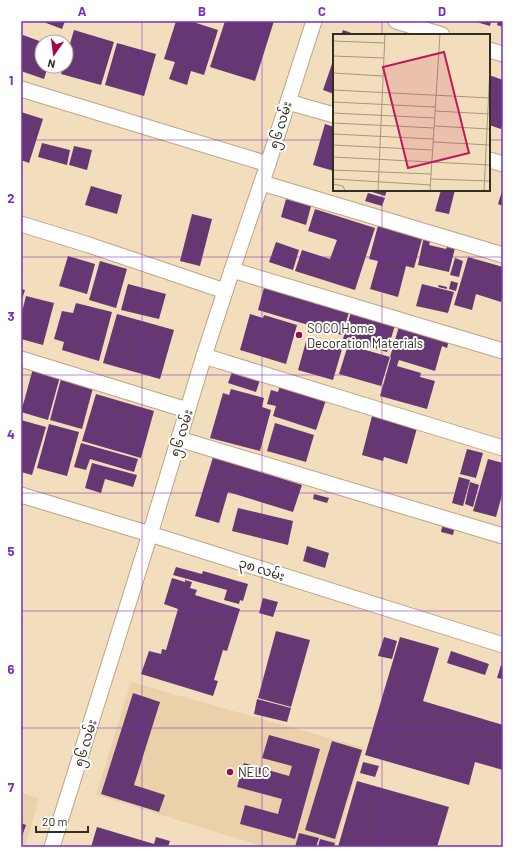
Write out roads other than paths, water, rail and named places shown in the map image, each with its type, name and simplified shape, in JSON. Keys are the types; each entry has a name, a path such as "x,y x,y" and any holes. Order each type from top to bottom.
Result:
{"street":[{"name":"၅၆ လမ်း","path":"52,847 204,356 314,21"},
{"path":"396,21 439,34"},
{"path":"490,50 503,54"},
{"path":"21,89 268,164"},
{"path":"288,102 333,115"},
{"path":"490,160 503,164"},
{"path":"262,183 503,255"},
{"path":"21,224 89,245 225,291"},
{"path":"232,270 503,351"},
{"path":"204,356 503,448"},
{"path":"21,359 187,410"},
{"path":"179,439 503,536"},
{"name":"၃၈ လမ်း","path":"21,495 503,645"}],"place":[{"name":"SOCO Home Decoration Materials","path":"299,335"},
{"name":"NELC","path":"230,772"}]}
